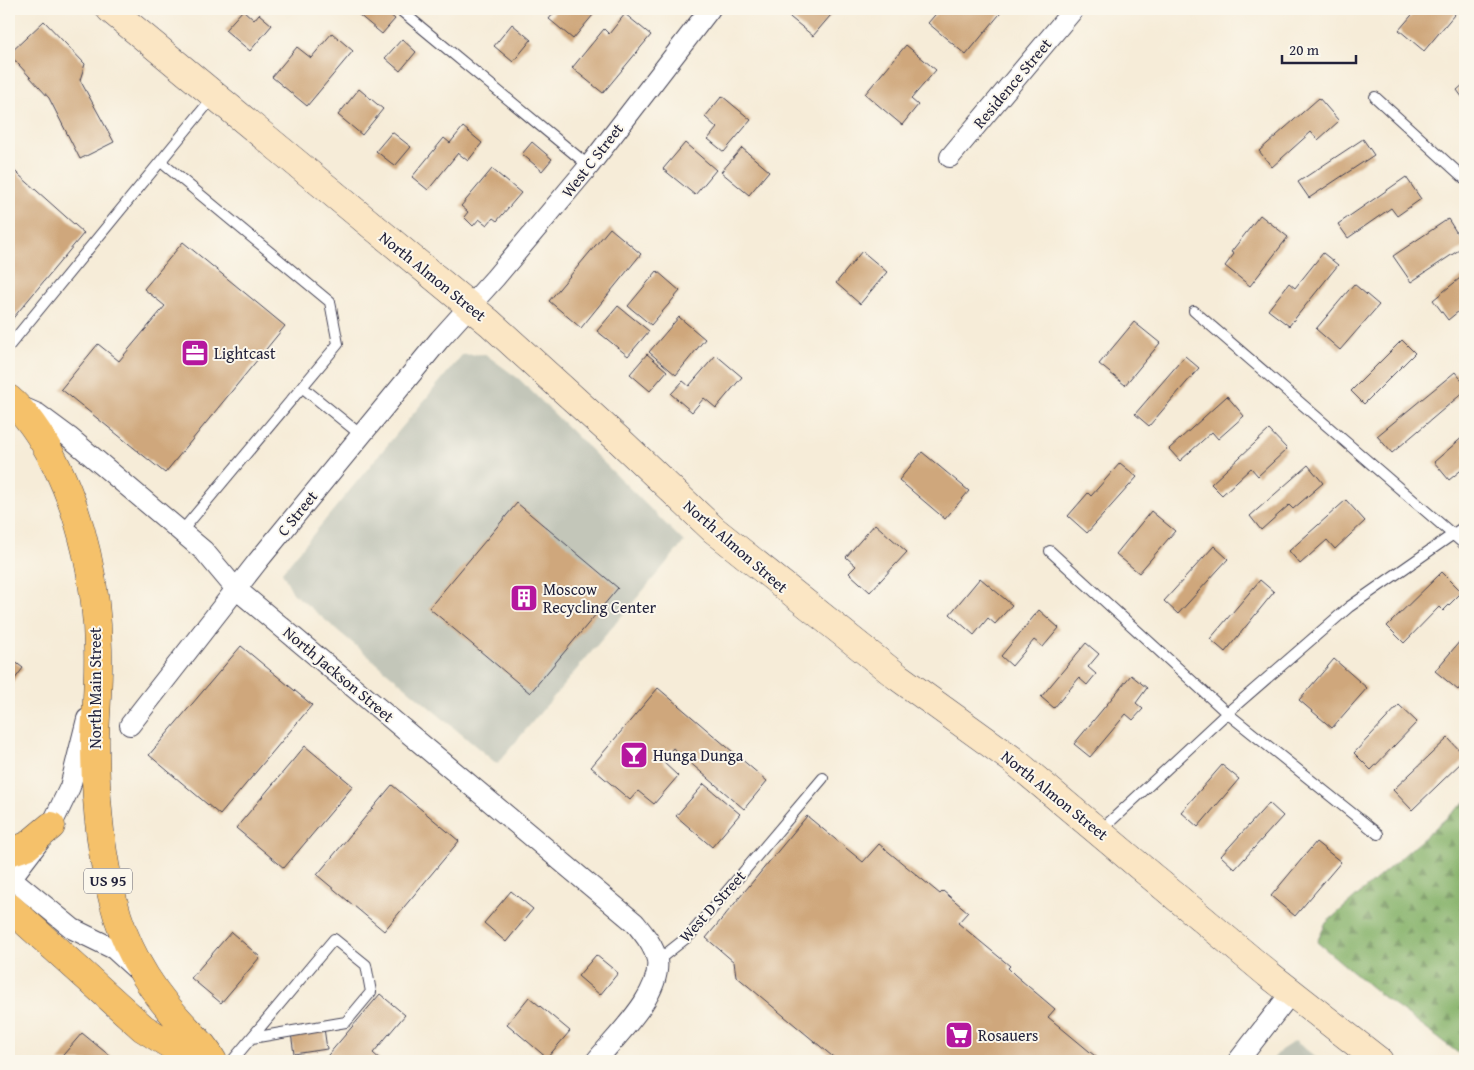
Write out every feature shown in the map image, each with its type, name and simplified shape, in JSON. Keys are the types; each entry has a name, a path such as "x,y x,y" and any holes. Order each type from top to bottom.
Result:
{"highway":[{"name":"North Main Street","path":"11,401 46,446 70,495 90,571 98,649 97,790 104,865 118,916 148,982 177,1018 205,1047 213,1061"},
{"path":"10,870 27,846 51,826"},
{"path":"9,907 143,1028 196,1061"}],"street":[{"name":"North Almon Street","path":"110,9 469,306 619,440 714,530 898,677 1013,760 1291,993 1379,1061"},
{"name":"Residence Street","path":"950,158 1074,9"},
{"name":"West C Street","path":"469,306 495,278 588,166 701,12"},
{"name":"C Street","path":"130,725 235,588 469,306"},
{"name":"North Jackson Street","path":"11,401 38,414 69,437 204,551 235,588 635,923 647,938 657,961"},
{"path":"51,826 70,787 83,739 97,670"},
{"name":"North Main Street","path":"10,870 73,929 114,949 148,982"},
{"path":"596,1061 649,996 656,976 657,961"},
{"path":"1238,1061 1291,993"}],"lane":[{"path":"399,9 588,166"},
{"path":"9,346 215,96"},
{"path":"1375,97 1465,179"},
{"path":"160,162 330,302 338,344 181,532"},
{"path":"1194,310 1465,545"},
{"path":"302,387 361,435"},
{"path":"1100,831 1227,714 1349,607 1465,526"},
{"path":"1050,551 1227,714 1378,834"},
{"name":"West D Street","path":"657,961 690,935 823,778"},
{"path":"232,1061 334,939 366,965 371,992 346,1022 252,1038"}],"shaded area":[{"path":"485,354 519,379 684,542 497,764 293,593 282,572 462,355"},
{"path":"1295,1041 1321,1061 1271,1061 1281,1050"}],"green space":[{"path":"1465,802 1465,1058 1378,993 1317,942 1326,923"}],"building":[{"path":"352,9 383,9 395,19 382,34"},
{"path":"557,9 598,9 573,39 549,19"},
{"path":"789,9 836,9 813,36 785,13"},
{"path":"940,9 1004,9 966,55 928,23"},
{"path":"1417,9 1459,9 1424,51 1399,30"},
{"path":"243,10 254,20 259,14 272,25 250,51 225,30"},
{"path":"625,14 651,35 603,93 572,68 604,29 609,34"},
{"path":"44,21 85,64 80,80 114,142 80,159 49,98 9,54"},
{"path":"512,24 531,40 513,62 494,46"},
{"path":"332,33 353,51 307,106 272,77 297,47 311,58"},
{"path":"402,39 416,52 400,71 385,58"},
{"path":"906,45 936,70 911,99 918,105 902,125 865,94"},
{"path":"1465,83 1465,101 1457,90"},
{"path":"359,89 383,109 362,135 338,115"},
{"path":"722,96 751,120 724,152 708,139 717,128 705,117"},
{"path":"1319,98 1339,121 1318,140 1311,132 1272,167 1259,151"},
{"path":"463,127 482,143 468,161 458,153 428,190 412,177 444,138 450,143"},
{"path":"392,132 411,147 395,166 376,151"},
{"path":"1363,139 1374,155 1309,198 1298,182"},
{"path":"532,142 552,159 542,171 522,154"},
{"path":"685,143 716,170 695,195 663,169"},
{"path":"742,148 769,171 749,195 721,172"},
{"path":"9,166 84,233 9,323"},
{"path":"492,169 521,193 497,221 493,218 487,225 479,219 473,226 464,217 468,212 461,206"},
{"path":"1406,177 1421,199 1397,216 1391,208 1348,238 1338,224"},
{"path":"1260,215 1288,237 1250,286 1225,266 1234,254 1231,252"},
{"path":"1448,219 1465,246 1411,282 1393,256"},
{"path":"610,228 641,254 581,328 549,301"},
{"name":"Lightcast","path":"183,242 285,326 165,473 61,389 98,344 119,361 165,306 144,289"},
{"path":"862,251 887,272 860,304 836,283"},
{"path":"1323,253 1338,265 1289,326 1268,310 1289,283 1295,288"},
{"path":"657,271 680,291 651,325 628,306"},
{"path":"1465,274 1465,306 1448,320 1433,300"},
{"path":"1354,284 1379,305 1340,350 1316,329"},
{"path":"618,306 649,331 628,356 597,331"},
{"path":"679,317 705,339 676,375 649,352"},
{"path":"1134,322 1160,343 1125,385 1099,364"},
{"path":"1402,340 1415,353 1364,404 1351,391"},
{"path":"647,354 667,371 650,391 630,374"},
{"path":"716,355 742,377 716,408 704,398 692,412 671,394 683,381 689,386"},
{"path":"1185,356 1199,368 1149,426 1135,414"},
{"path":"1455,372 1465,384 1465,391 1392,453 1377,436"},
{"path":"1227,396 1244,416 1218,439 1212,432 1180,461 1169,449"},
{"path":"1269,430 1287,449 1258,476 1251,468 1222,495 1211,484"},
{"path":"1465,435 1465,467 1449,480 1434,462"},
{"path":"922,452 969,491 945,519 899,480"},
{"path":"1120,463 1137,477 1087,533 1068,516 1088,493 1091,496"},
{"path":"1308,465 1323,483 1293,509 1289,505 1261,530 1250,516"},
{"path":"1346,500 1365,521 1335,549 1327,540 1300,564 1289,551"},
{"name":"Moscow Recycling Center","path":"517,503 618,588 530,693 429,608"},
{"path":"1151,511 1175,531 1139,573 1116,554"},
{"path":"875,524 907,552 870,592 849,573 856,566 846,557"},
{"path":"1214,546 1228,559 1178,614 1164,601"},
{"path":"1442,572 1462,592 1443,611 1439,607 1404,643 1387,626"},
{"path":"980,578 1012,605 995,624 988,618 974,635 950,614"},
{"path":"1260,580 1274,592 1225,652 1210,639"},
{"path":"1039,610 1059,628 1043,647 1034,640 1012,666 1001,656"},
{"path":"1465,635 1465,681 1458,690 1435,671"},
{"path":"1086,643 1099,654 1088,667 1096,674 1087,685 1079,678 1054,708 1041,697"},
{"path":"241,646 312,705 220,815 149,755"},
{"path":"9,657 23,668 9,687"},
{"path":"1334,659 1367,688 1332,728 1299,700"},
{"path":"1131,675 1147,688 1136,703 1143,709 1133,720 1126,714 1090,757 1074,744"},
{"name":"Hunga Dunga","path":"658,688 767,781 744,809 673,748 662,761 678,776 654,804 638,791 630,800 591,767"},
{"path":"1399,705 1417,722 1371,770 1354,753"},
{"path":"1448,738 1465,756 1465,759 1412,810 1393,790"},
{"path":"305,746 353,786 284,868 236,828"},
{"path":"1222,765 1239,779 1198,827 1181,812"},
{"path":"704,784 740,814 712,847 676,816"},
{"path":"392,785 459,841 384,931 317,875"},
{"path":"1269,803 1283,816 1235,869 1221,856"},
{"path":"807,816 863,862 879,844 940,894 943,891 968,912 958,923 1010,966 1008,968 1015,975 1055,1009 1048,1017 1101,1061 838,1061 736,976 734,962 706,938"},
{"path":"1316,842 1341,862 1295,916 1271,896"},
{"path":"511,891 533,909 506,942 484,923"},
{"path":"231,932 260,957 221,1003 191,978"},
{"path":"596,955 618,973 600,995 578,976"},
{"path":"380,994 405,1015 373,1053 382,1061 323,1061"},
{"path":"529,997 570,1031 547,1058 507,1024"},
{"path":"324,1028 327,1049 294,1054 291,1033"},
{"path":"82,1033 116,1061 58,1061"}],"place":[{"name":"Lightcast","path":"195,353"},
{"name":"Moscow Recycling Center","path":"524,598"},
{"name":"Hunga Dunga","path":"634,755"},
{"name":"Rosauers","path":"959,1035"}]}
